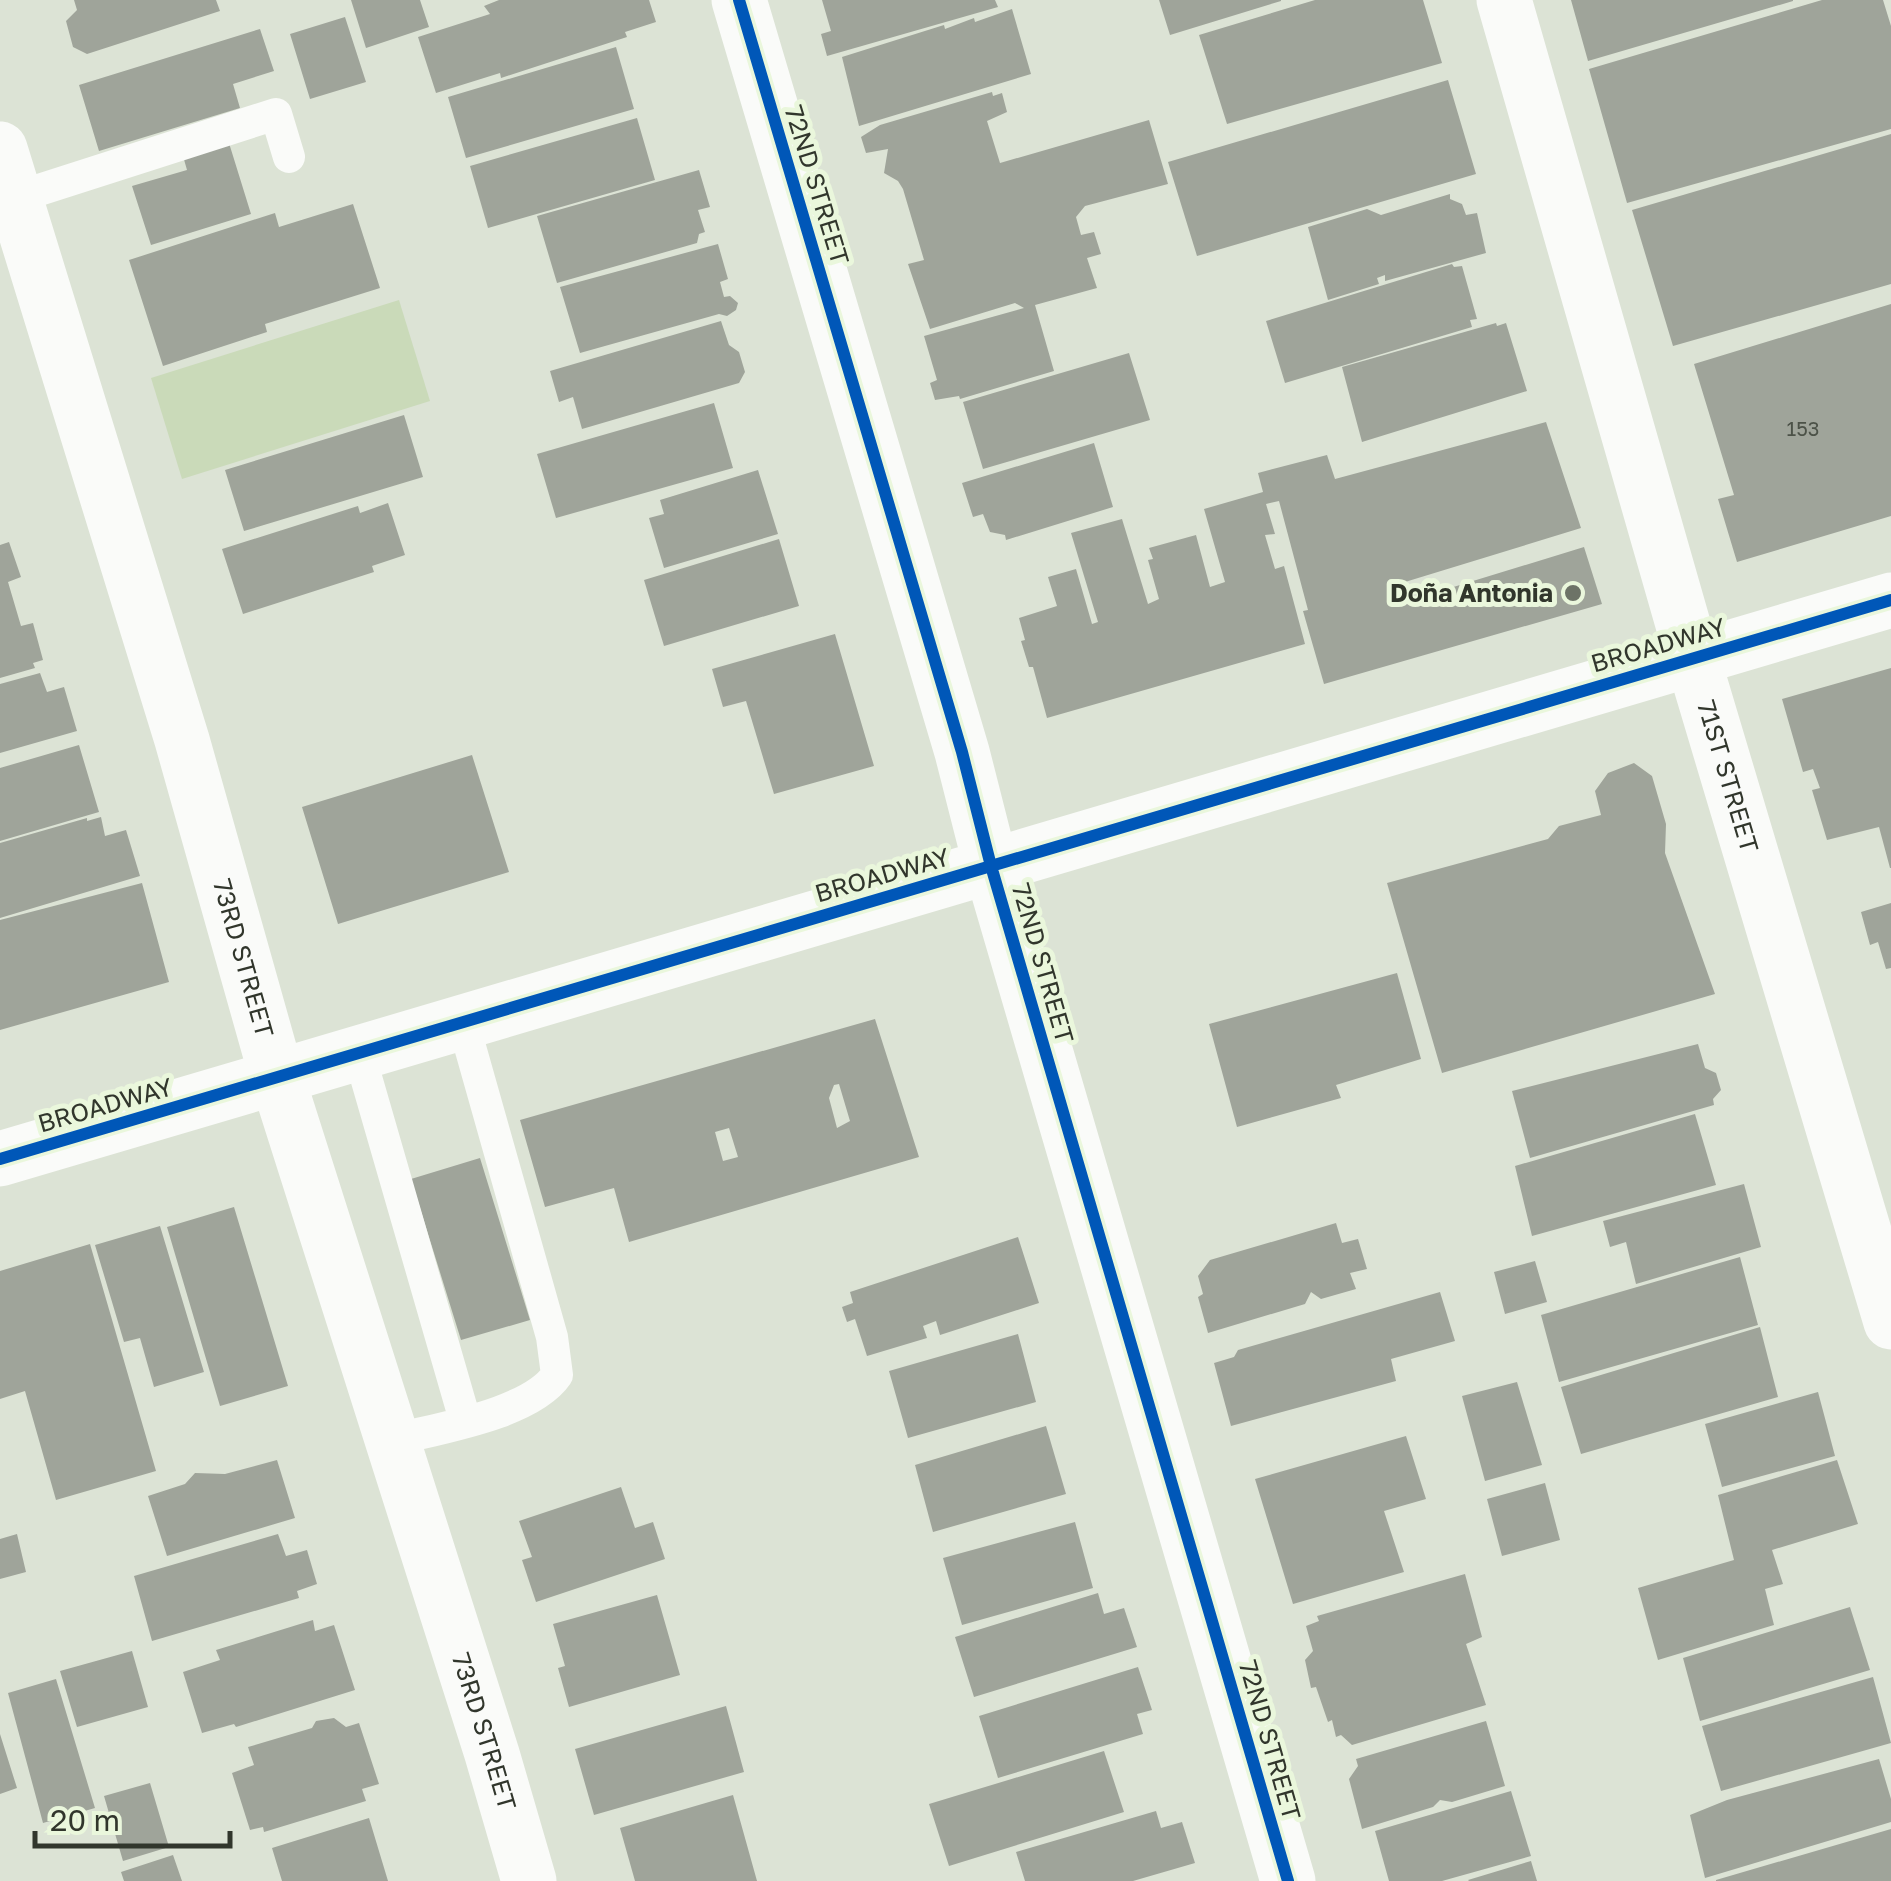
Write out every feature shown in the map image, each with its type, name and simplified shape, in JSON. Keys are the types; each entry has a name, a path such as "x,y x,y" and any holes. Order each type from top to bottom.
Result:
{"street":[{"name":"72ND STREET","path":"739,0 962,752 991,866 1288,1881"},
{"name":"71ST STREET","path":"1504,0 1693,659 1891,1322"},
{"name":"73RD STREET","path":"7,174 182,740 277,1077 529,1881"},
{"name":"BROADWAY","path":"0,1159 1891,600"}],"lane":[{"path":"7,174 276,114 288,157"},
{"path":"393,1440 524,1404 546,1391 556,1376 552,1336 463,1022"},
{"path":"359,1053 464,1420"}],"green space":[{"path":"399,300 430,401 182,479 151,378"}],"building":[{"path":"74,0 216,0 220,11 87,54 73,47 66,21 77,10"},
{"path":"351,0 420,0 429,27 366,48"},
{"path":"499,0 649,0 656,22 625,32 627,37 501,78 500,73 436,93 418,37 490,14 484,6"},
{"path":"822,0 995,0 998,7 827,56 821,34 831,31"},
{"path":"1159,0 1281,0 1281,1 1170,35"},
{"path":"1315,0 1423,0 1442,63 1227,124 1199,35"},
{"path":"1571,0 1793,0 1793,1 1588,61"},
{"path":"1822,0 1883,0 1891,26 1891,129 1627,203 1589,69"},
{"path":"1012,9 1031,74 859,126 842,57 944,25 945,29 974,18 975,22"},
{"path":"345,17 366,82 310,99 290,34"},
{"path":"260,29 274,71 233,84 240,108 99,151 79,85"},
{"path":"616,47 634,109 466,158 448,97"},
{"path":"1448,80 1476,174 1197,256 1168,162"},
{"path":"992,92 993,96 1002,93 1007,112 987,121 1000,163 1149,120 1168,184 1085,206 1076,217 1081,235 1094,232 1101,254 1087,258 1097,288 1035,305 1054,371 960,399 959,396 935,400 930,383 937,380 924,336 1024,308 1015,303 930,329 908,264 924,260 903,189 884,173 888,149 866,153 861,137 880,125"},
{"path":"637,118 655,180 488,228 470,166"},
{"path":"1891,134 1891,284 1673,346 1632,210"},
{"path":"229,143 251,214 151,245 132,186 187,170 183,156"},
{"path":"699,170 710,207 698,210 705,232 699,234 697,243 557,283 537,216"},
{"path":"1450,194 1450,199 1462,204 1466,215 1477,213 1486,253 1385,281 1385,275 1377,278 1379,284 1328,300 1308,227 1367,209 1381,215"},
{"path":"353,204 380,288 265,324 267,332 163,366 129,260 275,213 279,227"},
{"path":"718,244 728,279 720,282 724,297 730,296 738,303 736,310 727,316 719,314 580,353 560,287"},
{"path":"1452,264 1462,266 1477,319 1470,320 1472,327 1285,383 1266,321"},
{"path":"1891,304 1891,516 1737,562 1718,499 1734,495 1694,364"},
{"path":"721,321 729,345 739,352 745,372 739,383 582,429 573,397 559,402 550,371"},
{"path":"1506,323 1527,391 1362,442 1342,367"},
{"path":"1129,353 1150,420 983,469 963,402"},
{"path":"714,403 733,468 556,518 537,454"},
{"path":"404,415 423,477 244,531 225,470"},
{"path":"1546,422 1581,528 1405,582 1411,600 1584,547 1602,604 1324,684 1279,501 1266,504 1275,534 1265,535 1275,569 1284,566 1305,644 1047,718 1033,667 1029,667 1021,641 1025,640 1019,618 1057,606 1048,577 1076,569 1092,624 1098,622 1071,533 1122,519 1148,604 1159,599 1148,560 1153,559 1149,548 1196,535 1210,587 1225,582 1204,509 1263,492 1258,473 1327,455 1335,479"},
{"path":"1094,443 1113,507 1006,540 1005,535 990,532 983,514 973,517 962,483"},
{"path":"758,470 778,534 664,568 649,518 664,514 660,500"},
{"path":"388,503 405,555 372,566 374,572 243,614 222,549 358,506 360,513"},
{"path":"779,539 799,606 664,646 644,580"},
{"path":"9,542 21,577 8,582 21,626 33,623 43,660 33,663 35,668 0,678 0,545"},
{"path":"835,634 874,766 774,794 746,701 723,707 712,669"},
{"path":"1891,668 1890,868 1879,827 1827,840 1812,790 1820,788 1813,769 1803,772 1782,699"},
{"path":"40,673 47,692 64,687 77,731 0,753 0,684"},
{"path":"79,745 99,812 0,841 0,768"},
{"path":"472,755 509,872 338,924 302,807"},
{"path":"1634,763 1652,776 1666,824 1665,853 1715,994 1442,1073 1387,883 1548,839 1559,826 1601,815 1595,791 1608,773"},
{"path":"101,817 105,836 126,830 140,876 0,918 0,843"},
{"path":"142,883 169,982 0,1030 0,920"},
{"path":"1891,903 1891,968 1886,969 1878,942 1870,945 1861,912"},
{"path":"1397,973 1421,1059 1336,1085 1341,1098 1237,1127 1209,1024"},
{"path":"875,1019 919,1157 629,1242 614,1188 545,1207 520,1120","holes":["839,1084 850,1121 837,1128 829,1098 834,1085","729,1128 738,1157 723,1161 715,1132"]},
{"path":"1698,1044 1705,1068 1716,1073 1721,1090 1713,1099 1714,1105 1530,1158 1512,1091"},
{"path":"1695,1114 1716,1185 1532,1236 1515,1166"},
{"path":"480,1158 530,1320 461,1340 411,1179"},
{"path":"1744,1184 1761,1247 1636,1284 1626,1242 1610,1247 1603,1221"},
{"path":"234,1207 288,1386 220,1406 167,1227"},
{"path":"1336,1223 1342,1243 1358,1239 1367,1269 1350,1273 1356,1289 1321,1299 1311,1292 1305,1304 1208,1333 1198,1297 1203,1294 1198,1276 1210,1260"},
{"path":"160,1226 204,1372 154,1387 140,1338 124,1342 95,1245"},
{"path":"1018,1237 1039,1303 940,1335 936,1321 923,1326 927,1338 867,1356 855,1319 847,1322 842,1307 853,1303 850,1292"},
{"path":"90,1244 156,1471 56,1500 25,1391 0,1399 0,1271"},
{"path":"1740,1257 1758,1325 1559,1382 1541,1315"},
{"path":"1535,1261 1547,1302 1505,1314 1494,1272"},
{"path":"1440,1292 1455,1341 1391,1359 1396,1381 1231,1426 1214,1363 1234,1357 1238,1350"},
{"path":"1760,1327 1778,1397 1581,1454 1561,1387"},
{"path":"1018,1334 1036,1402 908,1438 889,1371"},
{"path":"1517,1382 1542,1465 1485,1481 1462,1396"},
{"path":"1818,1392 1835,1456 1722,1487 1705,1424"},
{"path":"1046,1426 1066,1494 933,1532 915,1465"},
{"path":"1406,1436 1426,1499 1384,1511 1404,1572 1293,1604 1255,1479"},
{"path":"277,1460 295,1518 167,1556 148,1496 185,1484 195,1473 225,1474"},
{"path":"1837,1460 1858,1524 1772,1550 1783,1584 1765,1589 1774,1625 1658,1660 1638,1588 1734,1560 1718,1495"},
{"path":"1545,1483 1560,1540 1502,1556 1487,1499"},
{"path":"621,1487 635,1528 653,1522 665,1559 536,1602 522,1560 532,1557 519,1521"},
{"path":"1075,1522 1093,1588 962,1625 943,1558"},
{"path":"17,1534 26,1572 0,1579 0,1539"},
{"path":"278,1534 286,1556 307,1550 317,1584 297,1591 299,1598 152,1641 134,1576"},
{"path":"1465,1574 1482,1637 1466,1644 1486,1705 1352,1745 1341,1735 1336,1737 1316,1687 1311,1688 1305,1660 1313,1651 1306,1626 1319,1621 1317,1616"},
{"path":"1098,1593 1104,1614 1124,1608 1137,1647 974,1697 955,1637"},
{"path":"657,1595 680,1675 569,1707 558,1668 565,1666 553,1624"},
{"path":"1850,1607 1870,1670 1700,1721 1683,1658"},
{"path":"313,1620 315,1631 334,1625 355,1690 236,1727 234,1724 202,1733 183,1672 220,1660 216,1650"},
{"path":"132,1651 148,1707 77,1727 60,1671"},
{"path":"1138,1667 1152,1710 1137,1714 1143,1734 998,1778 979,1716"},
{"path":"1873,1677 1891,1743 1721,1791 1702,1726"},
{"path":"56,1679 95,1808 43,1823 8,1693"},
{"path":"726,1706 744,1772 594,1815 575,1749"},
{"path":"334,1718 346,1727 359,1723 379,1784 362,1789 366,1801 264,1832 263,1827 250,1830 232,1773 254,1765 248,1747"},
{"path":"1486,1721 1505,1786 1452,1802 1440,1800 1433,1807 1362,1829 1349,1779 1358,1766 1356,1759"},
{"path":"0,1734 17,1788 0,1794"},
{"path":"1104,1751 1124,1812 949,1866 929,1804"},
{"path":"1879,1759 1891,1799 1891,1822 1705,1878 1690,1815 1727,1800"},
{"path":"150,1783 169,1847 123,1861 104,1796"},
{"path":"1511,1791 1531,1856 1442,1881 1389,1881 1375,1831"},
{"path":"733,1795 757,1881 635,1881 620,1828"},
{"path":"1156,1811 1161,1828 1182,1822 1195,1863 1133,1881 1025,1881 1016,1852"},
{"path":"369,1818 388,1881 282,1881 272,1848"},
{"path":"1891,1829 1891,1881 1716,1881 1716,1880"},
{"path":"173,1855 182,1881 124,1881 121,1872"},
{"path":"1531,1861 1537,1881 1468,1880"}],"cycle path":[{"path":"739,0 962,752 991,866 1288,1881"},
{"path":"0,1159 1891,600"}],"place":[{"name":"Doña Antonia","path":"1573,593"}]}
